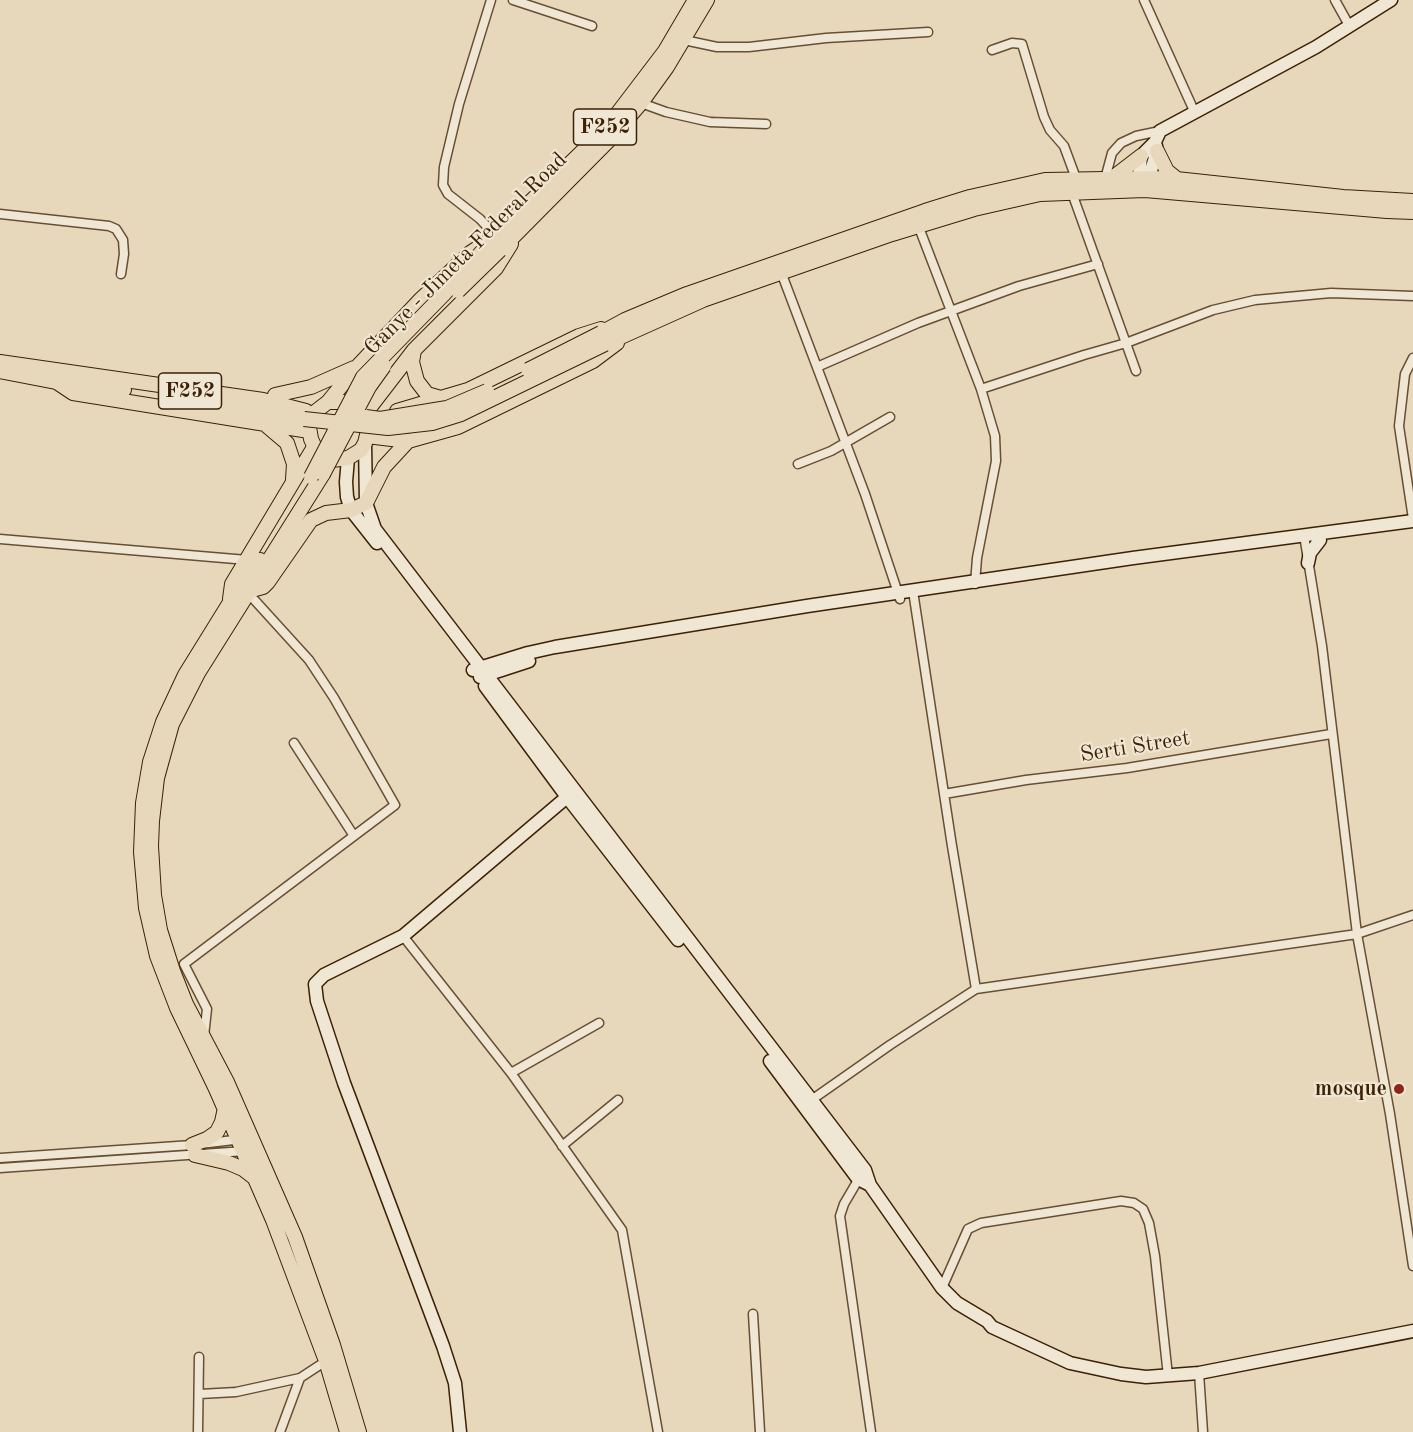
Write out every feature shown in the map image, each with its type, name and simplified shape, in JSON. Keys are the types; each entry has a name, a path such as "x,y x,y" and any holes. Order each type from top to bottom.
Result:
{"main road":[{"name":"Ganye - Jimeta Federal Road","path":"317,476 363,377 614,118 665,51 695,0"},
{"name":"Ganye - Jimeta Federal Road","path":"494,242 520,229 609,140 641,103 684,40 707,0"},
{"path":"1108,179 1195,113 1316,47 1391,0"},
{"path":"1158,142 1167,171 1177,179"},
{"path":"1143,184 1158,142"},
{"path":"1141,156 1143,184"},
{"path":"365,417 444,399 468,390 579,336 629,325 918,225 1011,200 1108,179 1387,211 1413,212"},
{"path":"306,420 380,419 447,408 603,338 687,294 925,211 1010,187 1045,180 1074,187 1143,184 1177,179 1342,197 1413,201"},
{"path":"520,229 496,268 414,350 365,417 366,502 375,529 567,796 870,1185 942,1288 957,1303 987,1321 992,1327 1070,1363 1146,1377 1199,1373 1410,1333"},
{"path":"365,417 356,407 346,402 324,405 275,395 81,368 56,376 72,393 191,411 267,426 311,419 324,405 356,368 422,298 470,253 494,242"},
{"path":"366,440 408,441 458,427 593,361 629,325"},
{"path":"414,350 412,362 417,381 428,394 444,399"},
{"name":"F252","path":"0,362 56,376"},
{"path":"275,395 311,387 356,368"},
{"name":"F252","path":"0,371 263,400 306,420"},
{"path":"306,420 314,447 328,459 348,458 361,450 366,440"},
{"path":"267,426 287,442 294,464 293,484"},
{"path":"250,592 263,587 268,582 311,520 326,513 351,510 366,502 384,467 408,441"},
{"path":"229,604 232,584 314,447"},
{"path":"348,458 346,482 351,510 480,672 810,1101 861,1174"},
{"path":"317,476 250,592 198,673 172,724 157,778 152,821 153,876 160,930 173,971 204,1039 227,1082 248,1144 256,1180 326,1361 347,1432"},
{"path":"317,476 229,604 185,675 163,722 150,762 143,803 141,852 146,908 157,956 177,1008 225,1108 248,1144 295,1237 333,1345 359,1432"},
{"path":"480,672 528,653 555,647 975,584 1305,538 1413,520"},
{"path":"1305,538 1320,540 1413,526"},
{"path":"1308,563 1310,553 1320,540"},
{"path":"460,1432 455,1383 444,1346 345,1083 317,1001 315,984 324,975 403,936 567,796"},
{"path":"193,1150 217,1132 225,1108"},
{"path":"193,1150 229,1162 243,1169 256,1180"}],"street":[{"path":"491,0 459,104 444,168 443,185 448,194 480,219 494,242"},
{"path":"513,0 531,3 592,26"},
{"path":"1144,0 1195,113"},
{"path":"1335,0 1350,27"},
{"path":"684,40 717,47 749,47 826,38 928,32"},
{"path":"992,50 1012,43 1022,44 1044,117 1050,130 1064,146 1098,264 1136,371"},
{"path":"641,103 666,112 710,122 766,124"},
{"path":"1108,179 1112,153 1121,143 1136,136 1158,142"},
{"path":"0,214 109,226 116,229 123,240 124,254 121,274"},
{"path":"918,225 981,389 997,446 975,584"},
{"path":"817,367 950,311 1019,286 1098,264"},
{"path":"781,272 845,442 899,596"},
{"path":"981,389 1126,343 1213,310 1254,300 1331,293 1413,296"},
{"path":"1413,358 1405,374 1399,426 1413,520"},
{"path":"798,464 831,452 890,417"},
{"path":"1305,538 1322,646 1357,934 1390,1114 1413,1266"},
{"path":"0,539 247,560"},
{"path":"204,1039 207,1010 184,964 395,805 334,698 309,660 250,592"},
{"path":"914,594 976,989"},
{"name":"Serti Street","path":"944,794 1026,780 1127,768 1331,734"},
{"path":"294,743 354,836"},
{"path":"810,1101 976,989 1357,934 1413,915"},
{"path":"403,936 511,1073 622,1230 658,1432"},
{"path":"511,1073 599,1023"},
{"path":"562,1146 618,1100"},
{"path":"0,1168 248,1144"},
{"path":"0,1158 193,1150 248,1144"},
{"path":"861,1174 840,1216 871,1432"},
{"path":"942,1288 968,1229 981,1222 1121,1201 1134,1203 1143,1209 1151,1234 1168,1376"},
{"path":"753,1314 760,1432"},
{"path":"198,1432 199,1357"},
{"path":"200,1394 236,1392 300,1378 326,1361"},
{"path":"1199,1373 1203,1432"},
{"path":"280,1432 300,1378"}],"place":[{"name":"mosque","path":"1399,1089"}]}
